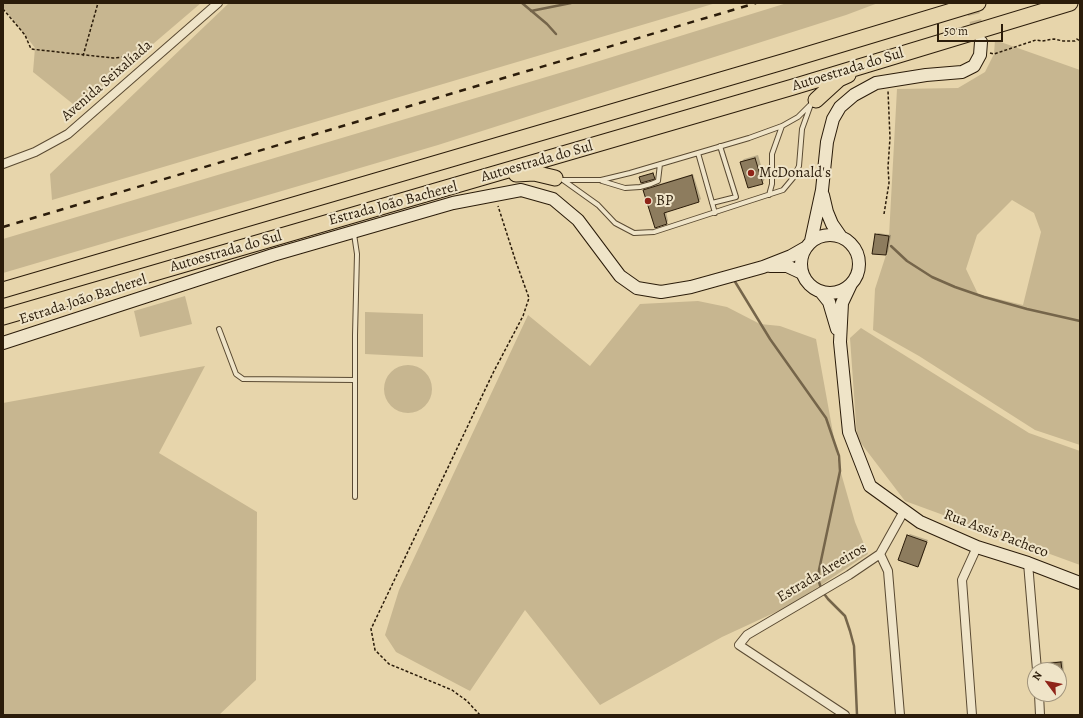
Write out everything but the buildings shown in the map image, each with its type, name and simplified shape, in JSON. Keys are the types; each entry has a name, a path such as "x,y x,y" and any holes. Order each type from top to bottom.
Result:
{"highway":[{"name":"Autoestrada do Sul","path":"3,290 770,66 978,3"},
{"name":"Autoestrada do Sul","path":"3,317 471,181 1070,3"},
{"path":"814,102 840,79 877,61"},
{"path":"471,181 511,174 534,173 559,179"}],"street":[{"name":"Avenida Seixalíada","path":"3,164 35,152 68,134 218,3"},
{"path":"851,284 842,291 832,294 821,292 811,288 804,279 800,266 801,256 808,245 822,190 827,142 833,119 840,107 854,96 876,84 926,75 962,72 974,66 980,55 981,46"},
{"name":"Estrada João Bacherel","path":"3,343 273,255 354,231 453,203 521,190 554,199 578,220 620,276 637,288 661,292 691,287 763,267 791,256 808,245"},
{"path":"822,190 829,218 841,237 853,246 858,256 859,269 842,303 840,342"},
{"path":"808,245 822,235 841,237"},
{"name":"Estrada João Bacherel","path":"763,267 787,266 802,273"},
{"path":"821,292 829,302 840,342"},
{"name":"Rua Assis Pacheco","path":"840,342 849,432 870,486 920,522 977,547 1080,583"},
{"name":"Estrada Areeiros","path":"845,715 739,645 747,635 849,575 880,554 904,511"},
{"path":"972,715 962,580 977,547"},
{"path":"880,554 888,570 900,715"},
{"path":"1028,564 1036,662"},
{"path":"1039,702 1040,715"}],"lane":[{"path":"559,179 600,180 630,174 782,126 798,117 814,102"},
{"path":"559,179 598,205 615,224 634,233 654,232 769,196 783,190 793,178 799,166 802,129 814,102"},
{"path":"769,196 772,184 772,154 782,126"},
{"path":"712,203 736,197 720,146"},
{"path":"698,153 715,213"},
{"path":"600,180 625,188 645,185 658,181 660,164"},
{"path":"354,231 357,254 355,497"},
{"path":"219,329 236,374 243,379 355,380"}],"path":[{"path":"83,56 98,3"},
{"path":"3,9 25,34 31,50 113,58 146,54"},
{"path":"981,46 994,54 1036,40 1042,41 1054,39 1075,41 1077,39 1080,41"},
{"path":"884,214 889,183 888,167 890,138 888,82"},
{"path":"480,715 467,701 452,690 389,664 374,650 371,629 492,373 523,316 529,298 495,195"}],"shaded area":[{"path":"3,3 201,3 78,108 33,72 35,48 3,7"},
{"path":"229,3 716,3 52,200 50,174"},
{"path":"787,3 878,3 846,15 438,145 3,273 3,239 583,66"},
{"path":"995,40 1080,70 1080,445 1035,430 919,356 873,330 875,289 886,255 889,236 897,89 958,88 985,72 994,54","holes":["1012,200 1034,213 1041,232 1023,305 978,294 966,269 977,235"]},
{"path":"185,296 192,324 140,337 134,311"},
{"path":"698,301 727,307 760,324 780,326 816,339 839,466 855,522 868,554 789,606 722,637 600,705 525,610 470,691 396,652 385,635 399,590 528,315 590,366 640,304"},
{"path":"365,312 423,314 423,357 365,354"},
{"path":"861,328 1029,433 1080,451 1080,565 905,501 857,438 850,338"},
{"path":"408,365 417,367 425,372 430,380 432,389 430,398 425,406 417,411 408,413 399,411 391,406 386,398 384,389 386,380 391,372 399,367"},
{"path":"205,366 159,453 257,512 256,680 219,715 3,715 3,403"}],"waterway":[{"path":"522,3 547,24 556,34"},
{"path":"531,11 571,3"},
{"path":"891,246 907,261 932,277 955,287 1027,309 1080,321"},
{"path":"734,280 770,339 826,418 839,456 840,471 819,570 819,582 822,591 828,599 845,616 850,631 854,646 857,715"}],"tunnel":[{"path":"971,3 980,39"}],"railway":[{"path":"3,227 756,3"}],"place":[{"name":"McDonald's","path":"751,173"},
{"name":"BP","path":"648,201"}]}
